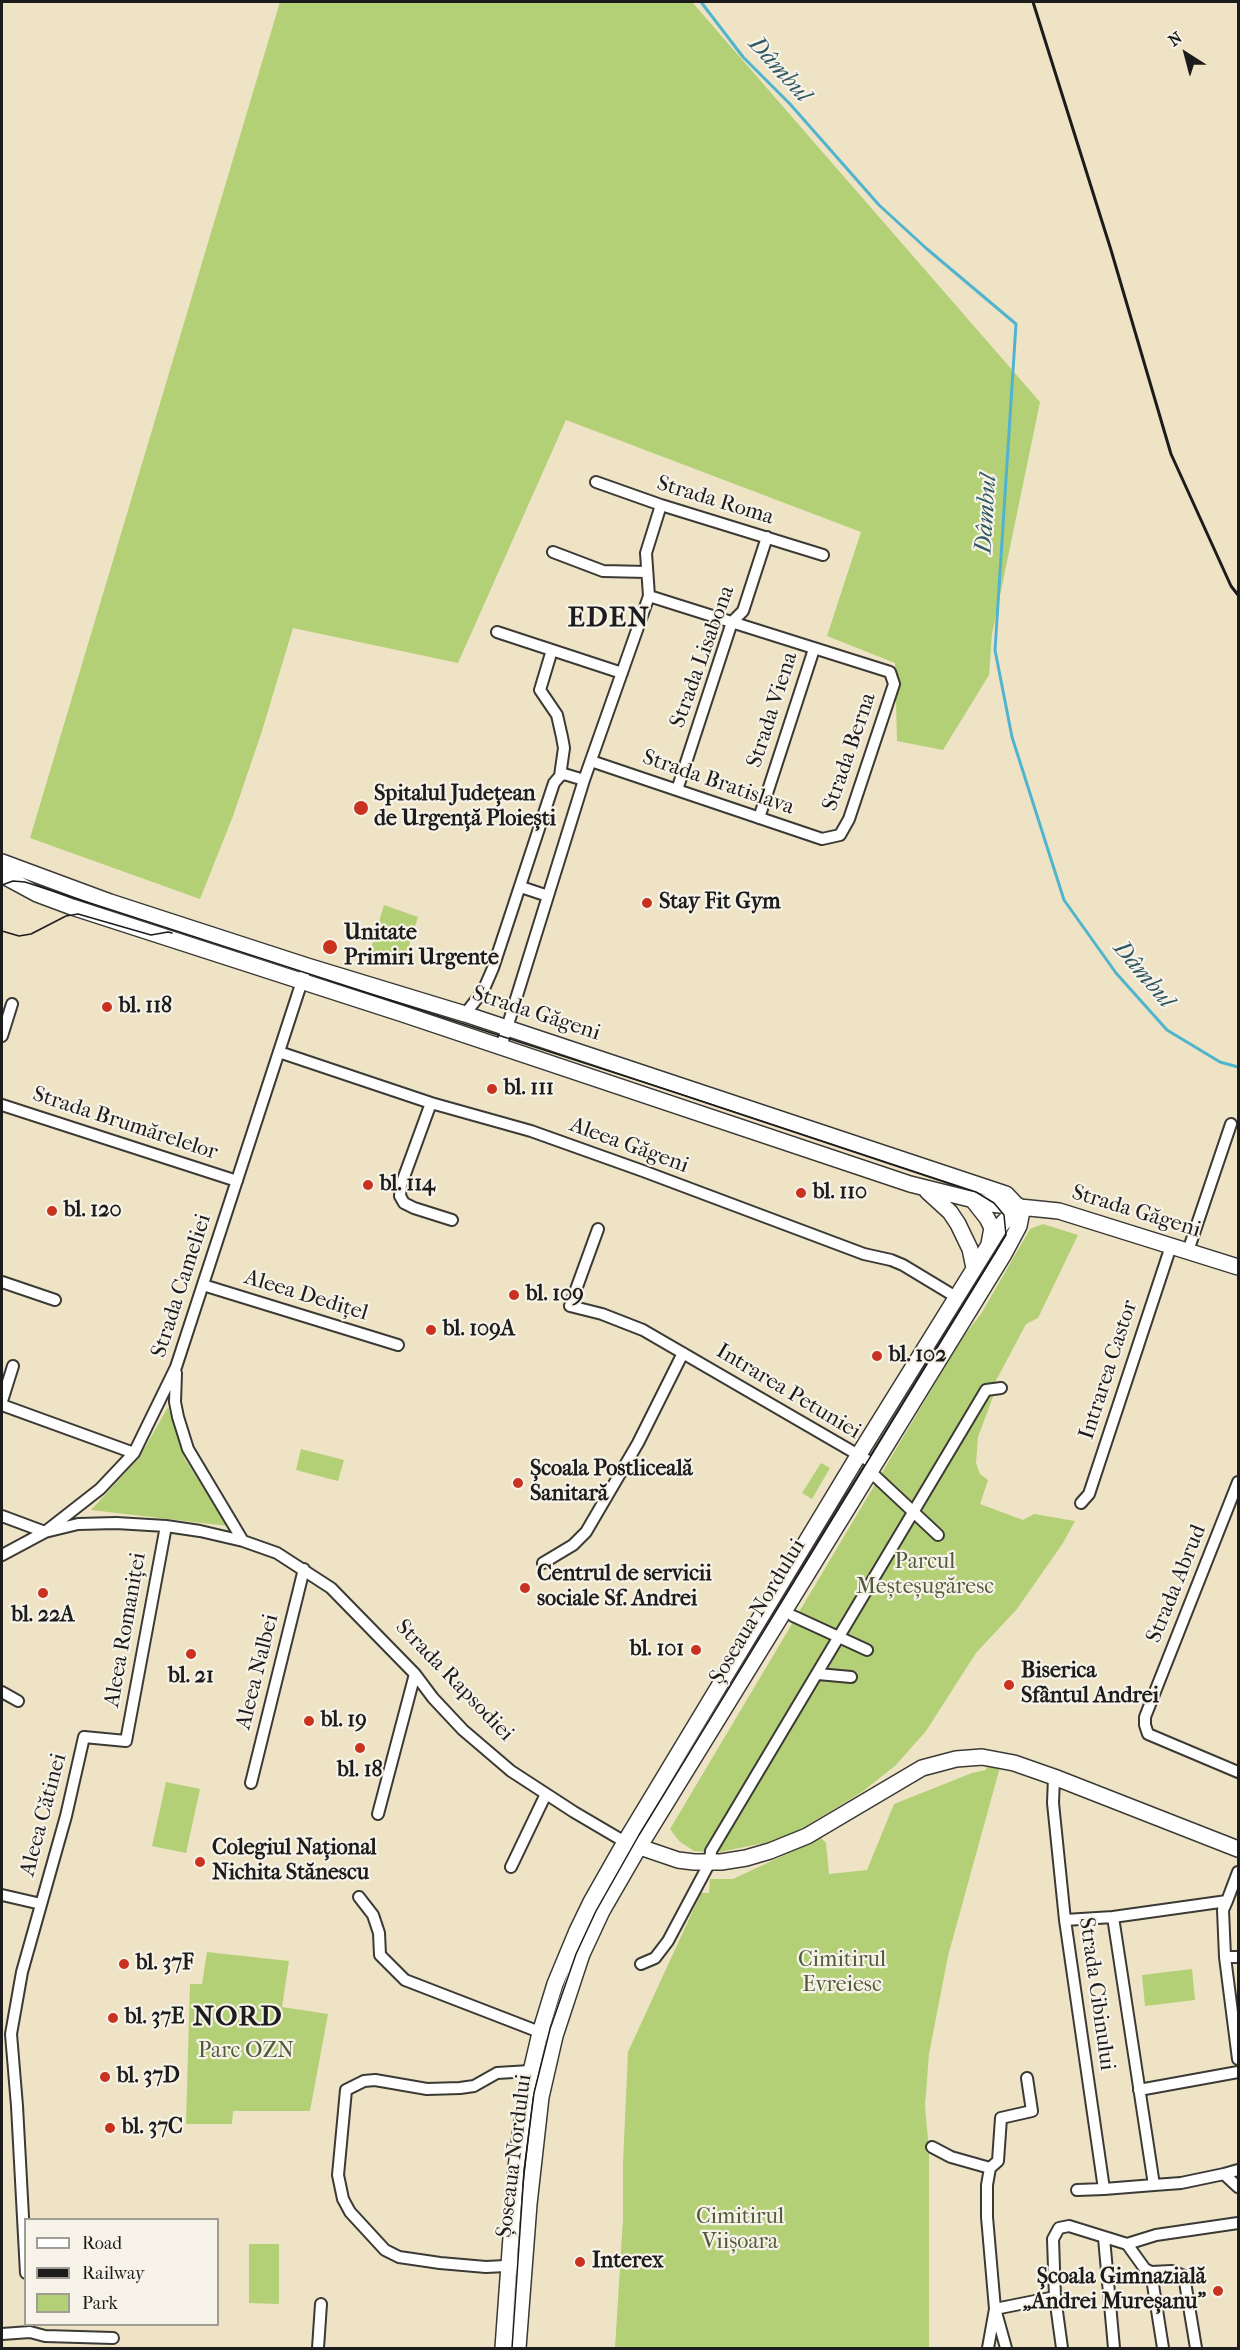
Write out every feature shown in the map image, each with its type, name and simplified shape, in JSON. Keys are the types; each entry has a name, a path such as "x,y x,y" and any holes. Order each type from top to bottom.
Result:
{"main road":[{"name":"Strada Găgeni","path":"2,862 110,902 508,1028 1006,1194 1019,1206"},
{"name":"Strada Găgeni","path":"2,875 37,894 72,907 910,1184 990,1204 1059,1211 1239,1268"},
{"path":"910,1184 929,1192 950,1212 965,1237 974,1268"},
{"path":"972,1199 992,1228 989,1244"},
{"name":"Șoseaua Nordului","path":"503,2349 521,2117 540,2033 555,1984 573,1941 591,1902 632,1844 875,1470 1019,1226 1023,1215 1019,1206 1009,1215 989,1244 858,1456 848,1461 822,1505 823,1516 632,1844 582,1954 555,2036 541,2097 529,2204 518,2349"},
{"path":"632,1844 678,1860 710,1862 746,1858 807,1836 914,1772 937,1763 970,1757 991,1758 1054,1777 1239,1849"}],"street":[{"name":"Strada Roma","path":"596,482 661,505 823,555"},
{"path":"501,1047 584,780 649,596 646,553 661,505"},
{"name":"Strada Lisabona","path":"677,790 732,622 742,611 766,537"},
{"path":"553,552 603,570 647,572"},
{"path":"649,596 814,649"},
{"path":"497,632 622,673"},
{"name":"Strada Berna","path":"814,649 890,672 894,684 849,819 840,835 833,838"},
{"name":"Strada Viena","path":"759,818 814,649"},
{"path":"465,1014 483,992 493,968 554,783 560,776 564,748 557,715 540,690 552,650"},
{"name":"Strada Bratislava","path":"591,761 759,818 822,838 833,838"},
{"path":"560,776 564,774 584,780"},
{"path":"521,888 548,896"},
{"name":"Strada Cameliei","path":"2,1555 45,1532 100,1489 134,1453 176,1367 307,966"},
{"path":"2,1036 12,1004"},
{"name":"Aleea Găgeni","path":"279,1052 431,1103 531,1131 643,1170 864,1254 891,1260 956,1297"},
{"path":"431,1103 401,1185 400,1196 404,1203 414,1208 452,1220"},
{"name":"Strada Brumărelelor","path":"2,1105 237,1181"},
{"path":"1188,1251 1231,1124"},
{"name":"Intrarea Petuniei","path":"598,1229 570,1305 602,1314 643,1330 858,1456 875,1470 938,1535"},
{"name":"Intrarea Castor","path":"1081,1503 1089,1494 1171,1246"},
{"path":"2,1282 55,1300"},
{"name":"Aleea Dedițel","path":"203,1285 399,1345"},
{"name":"Intrarea Petuniei","path":"543,1563 573,1545 586,1532 638,1443 683,1353"},
{"path":"13,1366 2,1403 134,1453"},
{"path":"176,1367 175,1402 188,1449 243,1540"},
{"path":"641,1964 655,1958 668,1941 710,1862 711,1851 986,1390 1001,1388"},
{"name":"Strada Abrud","path":"1239,1482 1145,1717 1148,1734 1239,1772"},
{"path":"2,1516 45,1532"},
{"name":"Strada Rapsodiei","path":"45,1532 78,1524 116,1523 166,1526 243,1540 277,1553 331,1588 415,1674 433,1698 463,1730 512,1771 546,1794 632,1844"},
{"name":"Aleea Romaniței","path":"84,1737 126,1741 166,1526"},
{"name":"Aleea Nalbei","path":"251,1783 304,1569"},
{"path":"793,1616 867,1650"},
{"path":"378,1814 415,1674"},
{"path":"818,1674 851,1677"},
{"path":"2,1692 18,1701"},
{"name":"Aleea Cătinei","path":"24,2236 11,2034 22,1972 66,1816 84,1737"},
{"name":"Strada Cibinului","path":"1054,1777 1053,1803 1065,1920 1104,2188"},
{"path":"511,1867 546,1794"},
{"path":"1239,1872 1223,1910 1225,1957 1239,2059"},
{"name":"Aleea Cătinei","path":"2,1895 40,1904"},
{"path":"359,1897 373,1915 379,1933 380,1954 405,1980 419,1988 540,2033 555,2036"},
{"path":"1065,1920 1113,1917 1227,1901"},
{"path":"1113,1917 1154,2185"},
{"path":"1225,1957 1239,1957"},
{"path":"525,2265 509,2264 486,2268 440,2264 399,2257 385,2250 350,2212 338,2175 346,2090 364,2081 375,2080 428,2089 445,2089 474,2086 497,2073 530,2071"},
{"path":"1139,2090 1239,2072"},
{"path":"1006,2349 995,2309 987,2217 987,2185 990,2168 998,2161 1001,2118 1032,2111 1027,2078"},
{"path":"932,2148 951,2157 990,2168"},
{"path":"1077,2190 1181,2183 1239,2170"},
{"path":"1224,2174 1239,2187"},
{"path":"1062,2349 1055,2297 1053,2239 1059,2228 1069,2226 1127,2244 1156,2235 1239,2223"},
{"path":"1104,2238 1114,2349"},
{"path":"1127,2244 1139,2264 1151,2272 1172,2271 1184,2276 1196,2349"},
{"path":"1151,2272 1163,2349"},
{"path":"995,2309 1055,2297"},
{"path":"318,2349 321,2304"},
{"path":"988,2349 995,2309"},
{"path":"2,2334 29,2328 45,2336 113,2338"},
{"path":"45,2336 46,2349"}],"green space":[{"path":"280,2 692,2 1040,402 992,634 989,675 943,750 897,741 895,663 827,636 861,532 566,420 458,663 293,628 233,816 200,899 30,838"},
{"path":"384,905 418,917 404,962 370,952"},
{"name":"Parcul Meșteșugăresc","path":"1043,1224 1078,1235 1038,1318 1026,1324 991,1390 994,1394 978,1437 976,1463 980,1474 988,1480 980,1504 1023,1520 1034,1514 1075,1521 1063,1543 1017,1609 976,1653 926,1731 896,1765 862,1792 793,1834 769,1842 715,1853 694,1851 679,1841 670,1829 962,1338 981,1314 1030,1229"},
{"path":"168,1407 185,1459 228,1526 91,1510 139,1458"},
{"path":"301,1449 344,1460 338,1481 296,1470"},
{"path":"821,1463 830,1468 812,1499 802,1493"},
{"path":"987,1766 1000,1767 948,1956 929,2054 925,2106 929,2150 929,2348 615,2348 623,2219 628,2052 701,1893 709,1893 710,1879 733,1879 821,1838 826,1843 829,1874 867,1870 894,1804 972,1773 986,1770"},
{"path":"166,1782 200,1789 186,1853 152,1846"},
{"name":"Parc OZN","path":"207,1952 289,1961 282,2007 328,2014 310,2111 233,2111 232,2124 186,2124 190,1984 202,1984"},
{"path":"1192,1969 1195,2000 1145,2006 1142,1975"},
{"path":"249,2244 279,2244 279,2304 249,2303"}],"waterway":[{"name":"Dâmbul","path":"701,2 743,57 790,104 879,205 1016,324 995,650 1012,737 1064,900 1116,973 1167,1030 1220,1062 1238,1067"}],"tram line":[{"path":"2,885 13,881 25,882 680,1094 976,1192 994,1203 1004,1215 1006,1235 639,1835 596,1911 576,1954 550,2029 534,2093 524,2172 512,2348"},
{"path":"2,931 19,936 31,934 66,916 78,914 151,935 172,933"}],"railway":[{"path":"1033,2 1111,250 1171,454 1231,586 1238,595"}],"place":[{"name":"Spitalul Județean de Urgență Ploiești","path":"361,808"},
{"name":"Stay Fit Gym","path":"647,903"},
{"name":"Unitate Primiri Urgente","path":"330,947"},
{"name":"bl. 118","path":"107,1007"},
{"name":"bl. 111","path":"492,1089"},
{"name":"bl. 114","path":"368,1185"},
{"name":"bl. 110","path":"801,1193"},
{"name":"bl. 120","path":"52,1211"},
{"name":"bl. 109","path":"514,1295"},
{"name":"bl. 109A","path":"431,1330"},
{"name":"bl. 102","path":"877,1356"},
{"name":"Școala Postliceală Sanitară","path":"518,1483"},
{"name":"Centrul de servicii sociale Sf. Andrei","path":"525,1588"},
{"name":"bl. 22A","path":"43,1593"},
{"name":"bl. 101","path":"696,1650"},
{"name":"bl. 21","path":"191,1654"},
{"name":"Biserica Sfântul Andrei","path":"1009,1685"},
{"name":"bl. 19","path":"309,1721"},
{"name":"bl. 18","path":"360,1748"},
{"name":"Colegiul Național Nichita Stănescu","path":"200,1862"},
{"name":"bl. 37F","path":"124,1964"},
{"name":"bl. 37E","path":"113,2018"},
{"name":"bl. 37D","path":"105,2077"},
{"name":"bl. 37C","path":"110,2128"},
{"name":"Interex","path":"580,2262"},
{"name":"Școala Gimnazială „Andrei Mureșanu”","path":"1218,2291"}],"district":[{"name":"EDEN","path":"609,619"},
{"name":"NORD","path":"238,2018"}],"park label":[{"name":"Cimitirul Evreiesc","path":"842,1974"},
{"name":"Cimitirul Viișoara","path":"740,2230"}]}
